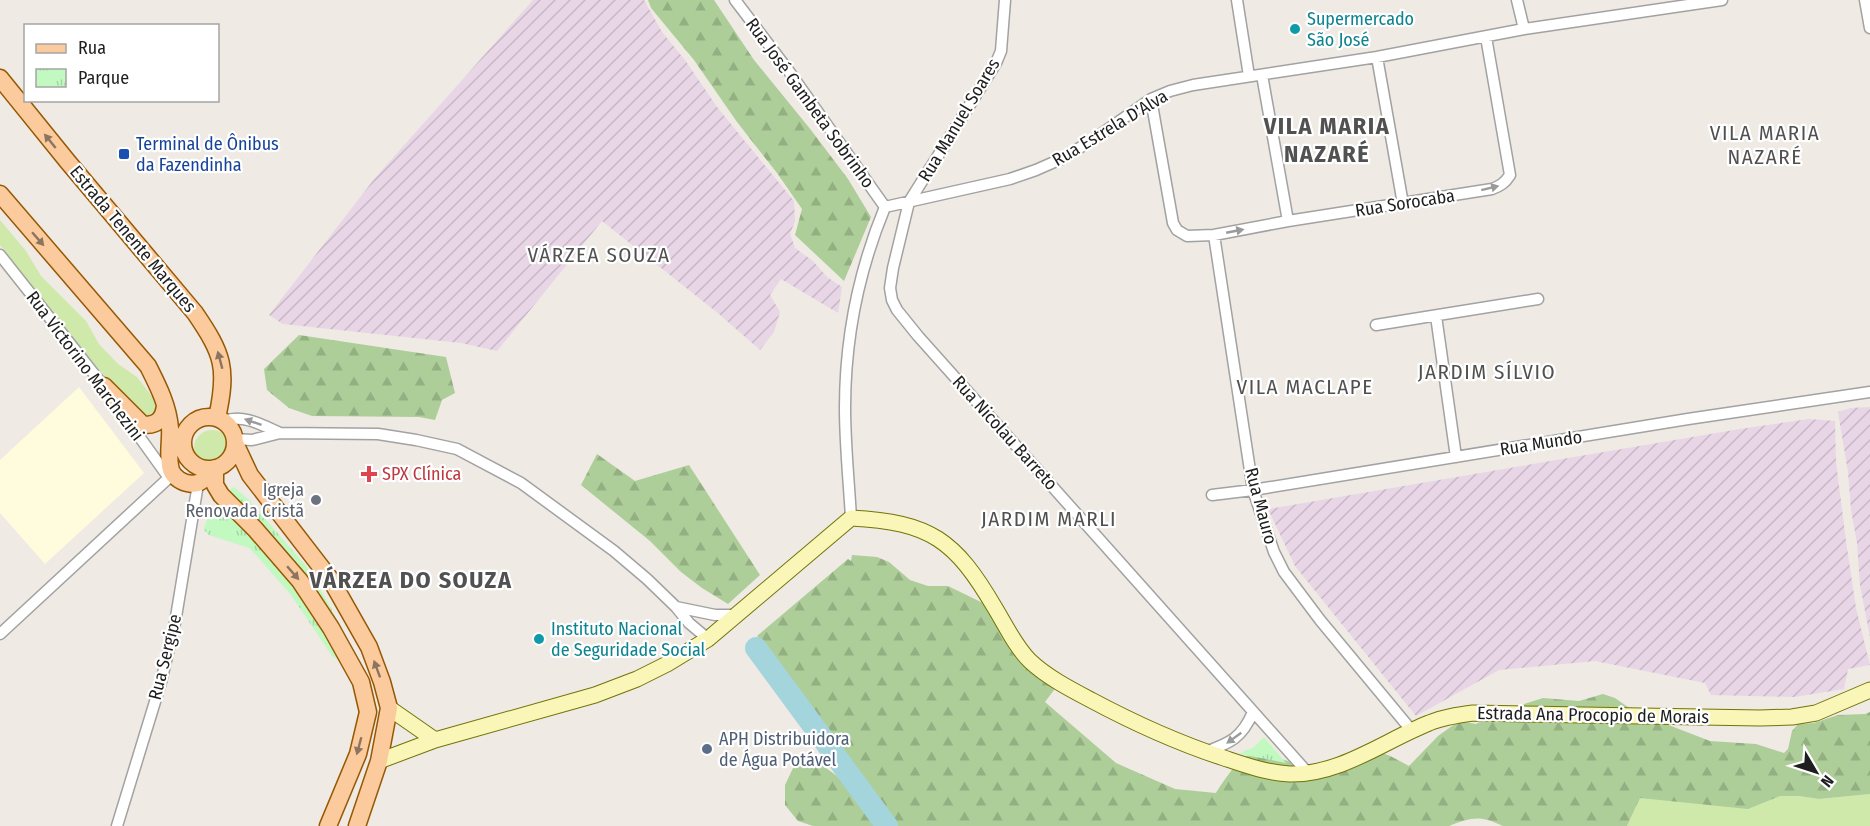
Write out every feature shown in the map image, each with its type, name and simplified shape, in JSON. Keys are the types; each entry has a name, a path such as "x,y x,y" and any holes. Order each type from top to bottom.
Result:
{"main road":[{"name":"Estrada Tenente Marques","path":"0,78 195,313 213,339 223,376 221,420"},
{"path":"0,194 148,366 160,390 169,419 171,476 187,483 198,484 204,481 211,468"},
{"path":"104,386 141,424 157,422 164,415 165,405"},
{"path":"170,450 194,421 209,416 221,420 230,427 250,475 280,512 336,590 369,647 389,708 378,761 357,826"},
{"path":"184,435 183,442 187,457 199,467 211,468 225,463 230,458 235,441"},
{"path":"211,468 215,485 221,495 255,529 300,581 331,628 361,682 368,712 358,754 328,826"}],"street":[{"name":"Rua José Gambeta Sobrinho","path":"735,0 788,70 885,207"},
{"name":"Rua Manuel Soares","path":"909,202 996,63 1002,44 1005,0"},
{"path":"1237,0 1249,76"},
{"path":"1517,0 1524,29"},
{"name":"Rua Estrela D'Alva","path":"885,207 1010,179 1036,170 1061,159 1151,99 1170,91 1249,76 1377,57 1524,29 1722,0"},
{"path":"1865,0 1870,28"},
{"name":"Rua Sorocaba","path":"1151,99 1173,223 1177,230 1187,236 1214,235 1492,189 1500,186 1510,175 1486,37"},
{"path":"1377,57 1402,204"},
{"path":"1262,75 1288,221"},
{"name":"Rua Nicolau Barreto","path":"909,202 890,288 897,310 1308,773"},
{"path":"378,761 435,740 606,691 647,674 708,639 851,518 845,408 849,350 865,259 885,207"},
{"name":"Rua Mauro","path":"1214,235 1253,490 1270,543 1284,572 1320,620 1412,730"},
{"name":"Rua Victorino Marchezini","path":"0,255 71,348 104,386 171,476"},
{"path":"1376,326 1538,299"},
{"path":"1436,316 1456,457"},
{"path":"1867,392 1870,380"},
{"name":"Rua Mundo","path":"1212,495 1867,392"},
{"path":"221,420 243,419 280,433"},
{"path":"235,441 252,440 280,433 378,434 457,449 521,483 614,551 647,579 708,639"},
{"path":"0,634 171,476"},
{"name":"Rua Sergipe","path":"116,824 161,682 175,623 198,484"},
{"name":"Estrada Ana Procopio de Morais","path":"851,518 907,524 927,532 946,544 983,586 1017,646 1030,661 1070,689 1120,716 1204,752 1269,772 1308,773 1334,766 1431,722 1473,713 1792,717 1816,713 1870,690"},
{"path":"676,607 715,615 736,615"},
{"path":"389,708 435,740"},
{"path":"1204,752 1237,737 1248,725 1253,712"}],"shaded area":[{"path":"533,0 644,0 662,32 685,60 717,107 794,201 795,221 790,234 795,248 813,261 827,277 842,287 838,313 781,279 770,295 780,312 774,332 760,350 719,314 602,221 497,351 461,343 283,324 269,315 375,178"},
{"path":"79,387 144,473 45,564 0,513 0,460"},
{"path":"1870,407 1870,637 1860,585 1848,472 1838,412 1851,408"},
{"path":"1809,419 1835,421 1836,462 1846,541 1856,608 1870,665 1848,669 1844,689 1794,697 1711,695 1705,683 1595,661 1499,670 1416,716 1295,566 1268,509 1740,429"}],"green space":[{"path":"648,0 714,0 754,60 848,179 871,217 844,281 795,235 802,209 694,60 651,8"},
{"path":"0,220 26,251 41,276 86,321 99,344 118,364 137,377 157,403 157,418 145,419 114,387 54,316 0,245"},
{"path":"299,335 446,357 455,393 442,400 435,420 419,417 312,416 289,408 267,390 264,369"},
{"path":"212,430 225,435 230,448 225,461 212,466 199,461 194,448 199,435"},
{"path":"597,454 635,481 689,465 760,575 728,604 702,588 681,572 650,541 581,485"},
{"path":"234,487 249,500 306,566 351,648 346,664 332,656 291,595 249,548 209,535 204,530 216,506"},
{"path":"852,555 877,557 889,562 910,580 928,586 948,586 985,604 1057,686 1045,702 1116,763 1175,789 1216,793 1241,759 1252,755 1321,767 1362,754 1379,752 1409,766 1438,736 1459,721 1476,724 1496,713 1543,698 1579,701 1603,694 1615,698 1635,712 1710,741 1756,744 1784,753 1788,749 1792,731 1798,724 1814,723 1838,715 1870,712 1870,794 1819,799 1780,796 1748,809 1640,798 1627,826 1503,826 1476,818 1449,826 813,826 798,821 785,805 785,785 794,766 811,758 877,805 882,802 757,636 848,559 851,561"},
{"path":"1264,737 1286,763 1240,754 1253,748"},
{"path":"1870,794 1870,826 1627,826 1641,796 1799,796 1819,799"}],"waterway":[{"path":"756,648 887,826"}],"place":[{"name":"Supermercado São José","path":"1295,29"},
{"name":"Terminal de Ônibus da Fazendinha","path":"124,154"},
{"name":"SPX Clínica","path":"369,474"},
{"name":"Igreja Renovada Cristã","path":"316,500"},
{"name":"Instituto Nacional de Seguridade Social","path":"539,639"},
{"name":"APH Distribuidora de Água Potável","path":"707,749"}],"district":[{"name":"VILA MARIA NAZARÉ","path":"1327,140"},
{"name":"VILA MARIA NAZARÉ","path":"1765,145"},
{"name":"VÁRZEA SOUZA","path":"599,255"},
{"name":"JARDIM SÍLVIO","path":"1487,372"},
{"name":"VILA MACLAPE","path":"1305,387"},
{"name":"JARDIM MARLI","path":"1049,519"},
{"name":"VÁRZEA DO SOUZA","path":"411,580"}]}
